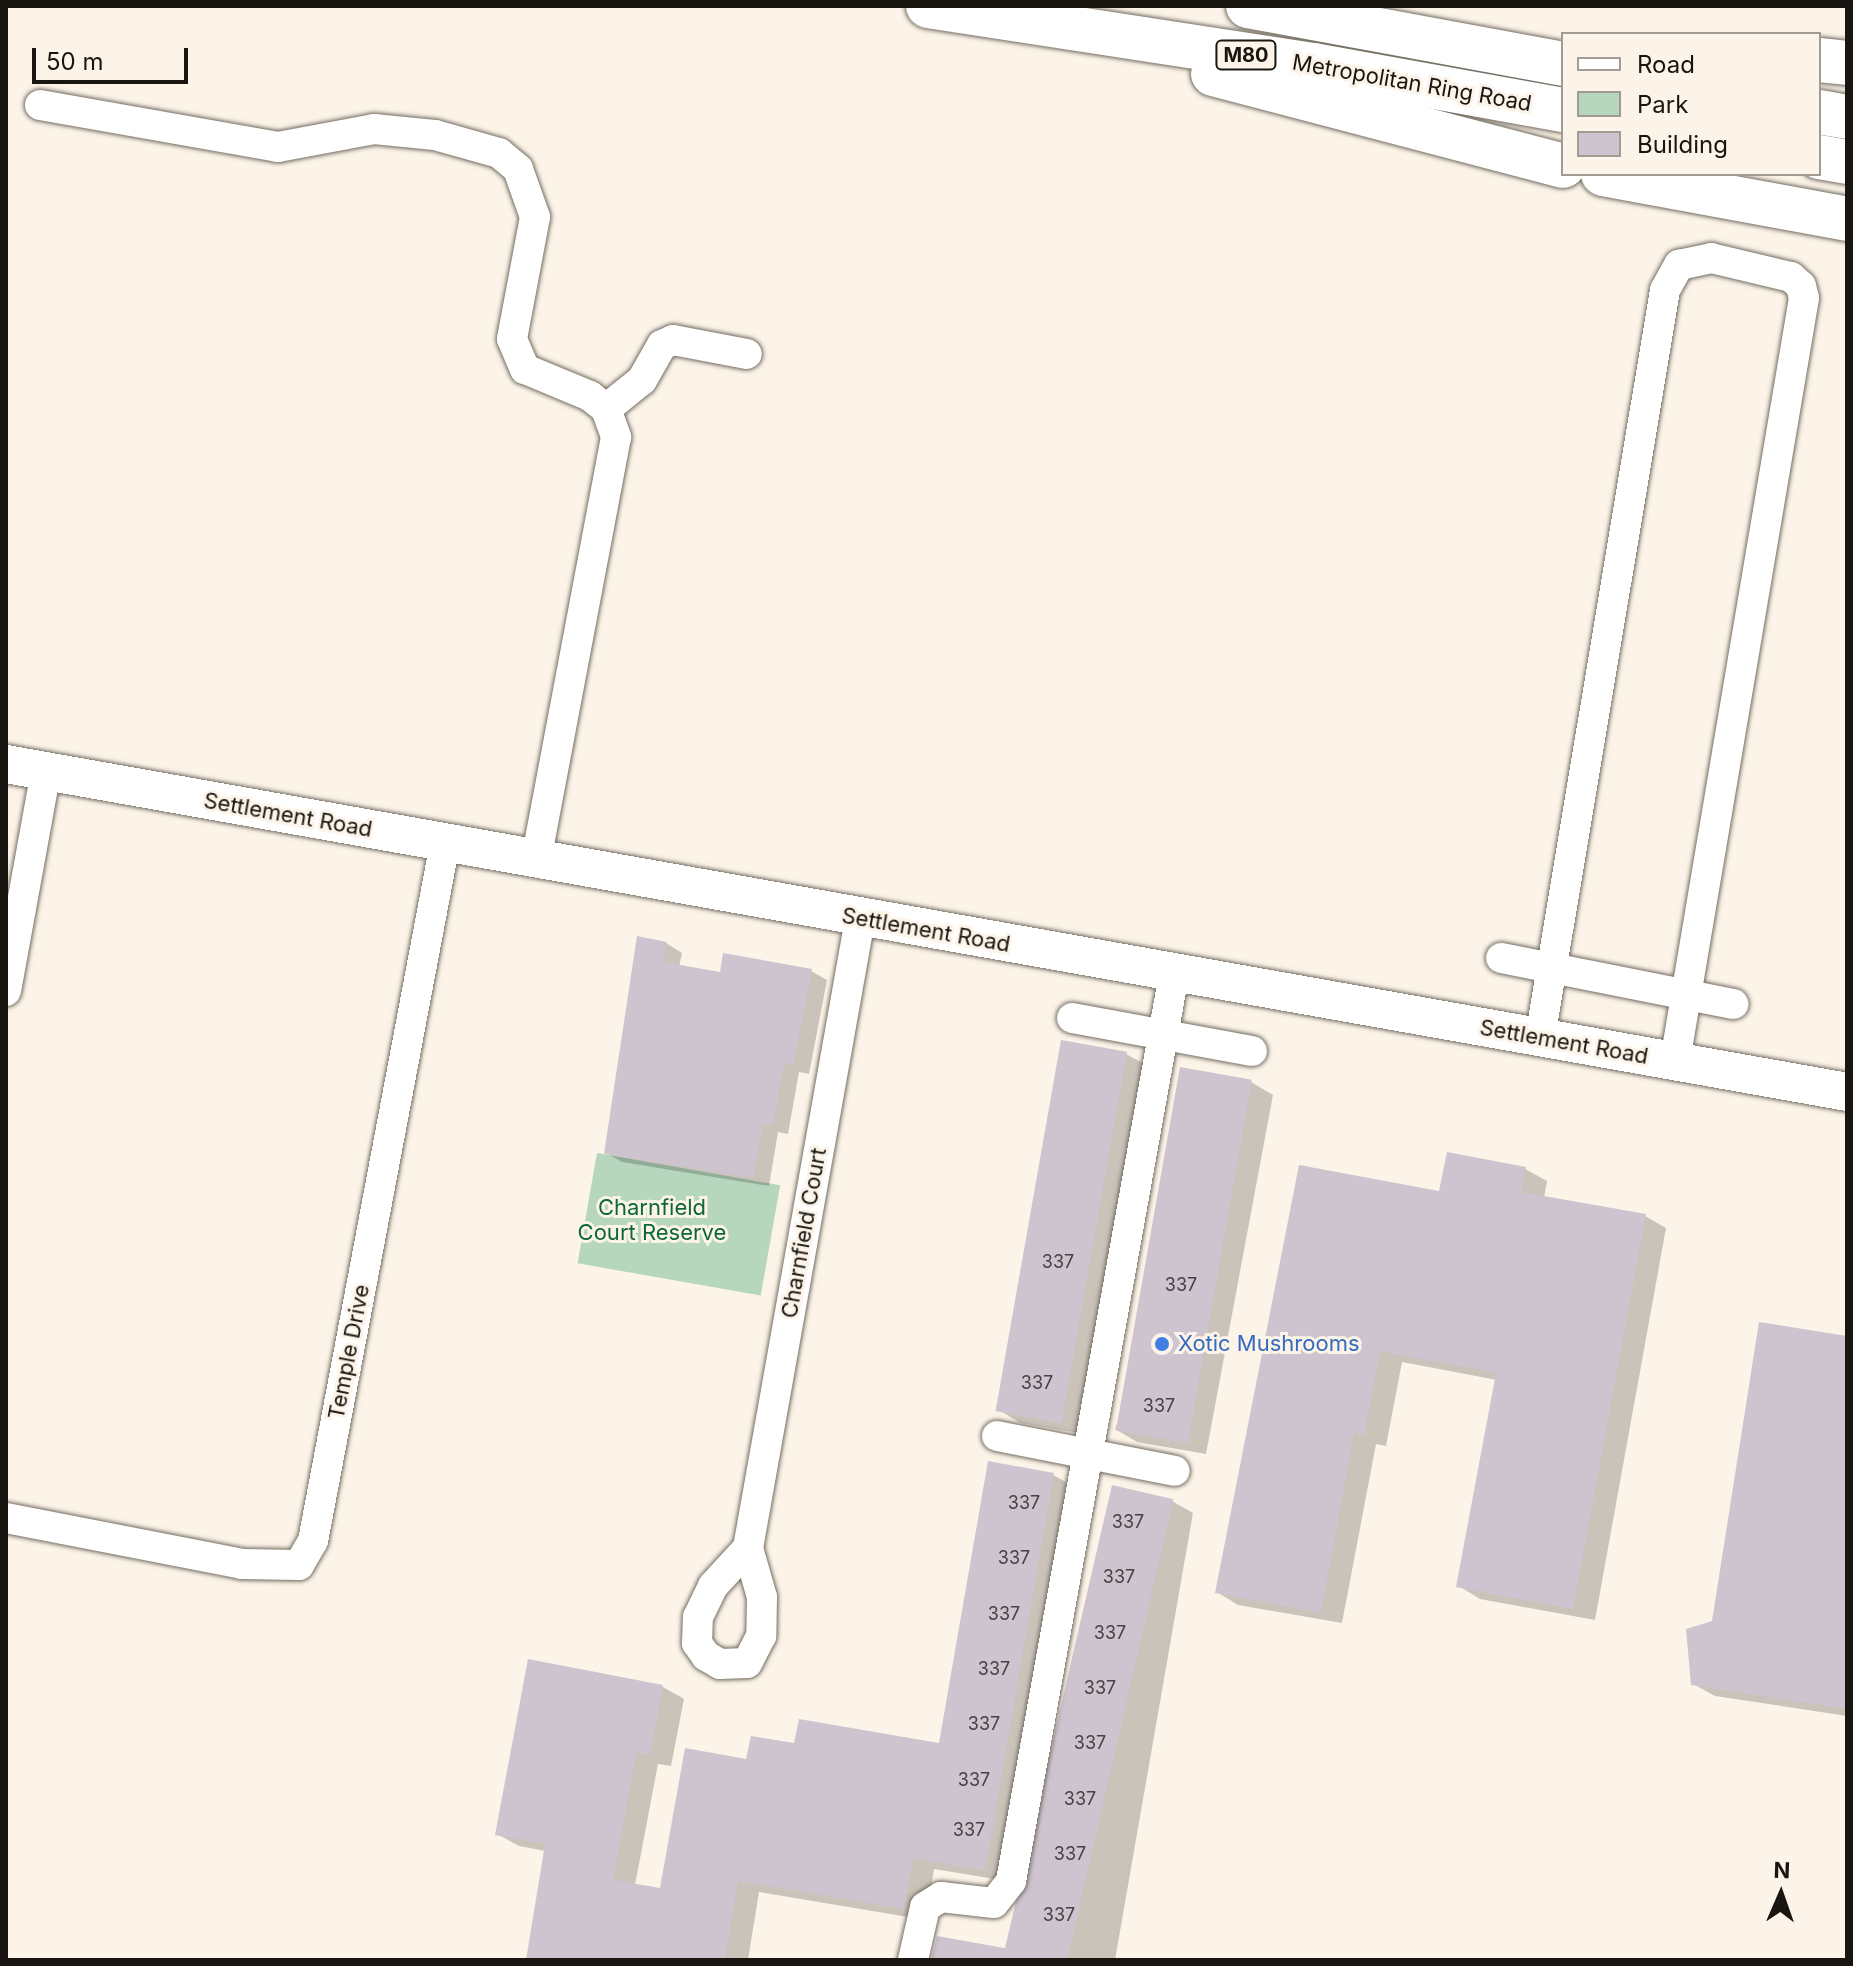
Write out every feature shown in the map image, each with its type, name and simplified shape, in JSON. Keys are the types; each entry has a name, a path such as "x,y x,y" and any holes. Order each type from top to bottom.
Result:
{"highway":[{"name":"Metropolitan Ring Road","path":"928,6 1313,65 1561,110"},
{"name":"Metropolitan Ring Road","path":"1248,6 1561,64"},
{"path":"1307,16 1561,37"},
{"path":"1087,31 1204,72 1561,165"},
{"path":"1821,60 1847,63"},
{"path":"1821,112 1847,117"},
{"path":"1821,157 1847,162"},
{"path":"1614,176 1847,219"}],"main road":[{"name":"Settlement Road","path":"6,764 860,919 1847,1092"}],"street":[{"path":"40,105 252,145 278,147 374,129 465,139 499,153 523,179 535,217 514,315 512,339 518,356 538,378 590,396 606,409 616,437 536,860"},
{"path":"1540,1038 1665,290 1679,265 1711,258 1791,277 1804,298 1675,1061"},
{"path":"606,409 642,380 662,345 673,340 747,354"},
{"path":"6,991 46,771"},
{"name":"Temple Drive","path":"6,1518 242,1564 299,1565 313,1541 445,843"},
{"name":"Charnfield Court","path":"748,1548 860,919"},
{"path":"1501,958 1733,1004"},
{"path":"913,1960 925,1907 941,1897 994,1903 1011,1881 1174,974"},
{"path":"1072,1018 1252,1051"},
{"path":"997,1436 1175,1471"}],"green space":[{"name":"Charnfield Court Reserve","path":"597,1153 780,1185 761,1296 578,1263"}],"building":[{"path":"637,936 667,942 663,962 720,972 723,953 812,969 793,1066 784,1064 773,1126 763,1124 753,1178 604,1154"},
{"path":"1061,1040 1127,1052 1062,1423 996,1411"},
{"path":"1180,1067 1252,1080 1188,1443 1116,1430"},
{"path":"1447,1152 1526,1167 1521,1192 1646,1214 1573,1609 1456,1587 1496,1373 1380,1351 1364,1435 1354,1433 1321,1613 1215,1593 1299,1165 1439,1191"},
{"path":"1759,1322 1847,1336 1847,1709 1691,1685 1686,1629 1712,1621"},
{"path":"988,1461 1054,1473 985,1871 913,1858 904,1909 738,1881 725,1960 526,1960 545,1844 495,1835 528,1659 663,1685 650,1755 636,1753 613,1880 660,1888 685,1748 746,1759 751,1736 794,1743 799,1719 939,1743"},
{"path":"1112,1485 1173,1499 1067,1960 1022,1960 1003,1956"},
{"path":"937,1936 1021,1951 1020,1960 931,1960"}],"place":[{"name":"Xotic Mushrooms","path":"1162,1344"}]}
